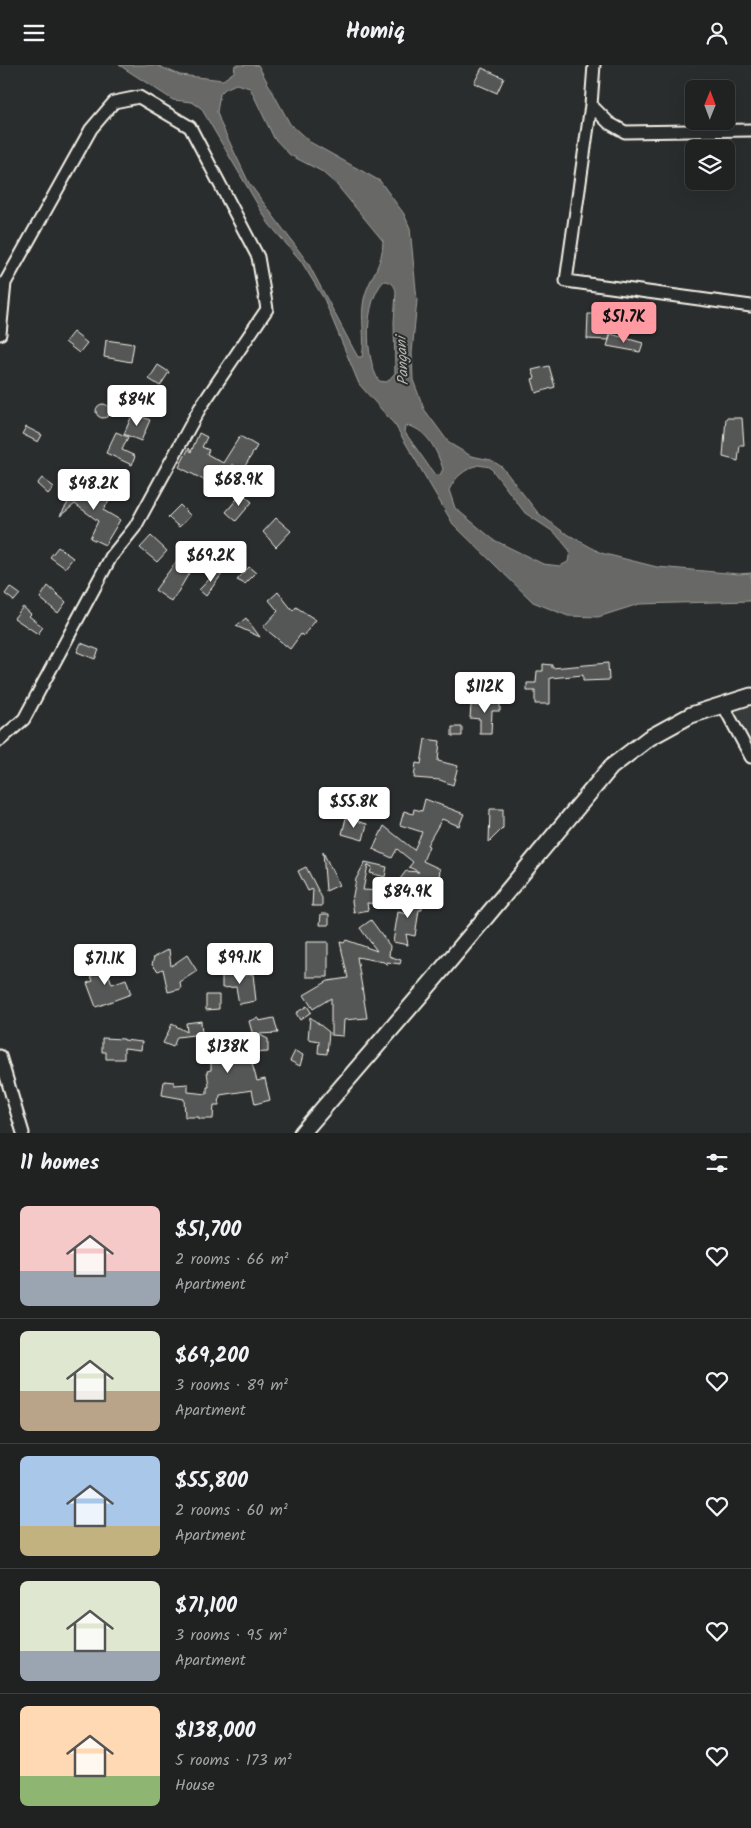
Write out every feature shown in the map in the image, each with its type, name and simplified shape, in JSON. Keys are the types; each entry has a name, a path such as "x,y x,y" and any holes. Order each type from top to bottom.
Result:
{"main road":[{"path":"302,1133 430,984 611,767 650,738 691,715 751,696"}],"street":[{"path":"594,65 591,105 566,281 751,306"},
{"path":"0,334 5,283 91,129 114,102 139,97 190,127 258,257 267,309 200,408 135,527 111,557 24,719 0,740"},
{"path":"591,105 609,123 625,132 751,130"},
{"path":"723,705 751,757"},
{"path":"0,1057 22,1133"}],"shaded area":[{"path":"751,704 751,740 735,710"}],"water":[{"name":"Pangani","path":"119,65 156,65 180,75 223,80 234,72 235,65 258,65 290,124 310,142 380,181 404,214 410,228 417,300 412,353 413,380 424,409 449,443 471,456 491,460 502,467 538,513 562,531 601,553 657,567 739,574 751,573 751,601 639,604 598,617 568,616 533,602 453,524 395,425 359,384 324,299 301,261 269,224 201,108 192,102 173,100","holes":["236,84 250,88 274,138 290,155 321,171 336,184 383,241 381,258 364,299 362,357 358,357 308,263 249,183 217,112 220,94 225,89","386,281 395,287 396,292 394,322 395,373 387,382 379,381 374,371 369,344 368,329 370,315 377,290","409,426 416,429 427,437 438,455 443,469 440,475 435,475 404,431 405,427","478,465 490,467 525,513 555,533 570,551 568,562 560,566 543,564 494,540 455,508 449,490 458,477"]}],"building":[{"path":"482,68 504,78 497,93 474,83"},
{"path":"596,309 613,309 609,340 587,339 588,314 596,314"},
{"path":"73,332 87,343 79,353 65,342"},
{"path":"611,334 643,343 640,352 607,346"},
{"path":"106,340 134,344 131,362 104,357"},
{"path":"158,365 169,372 160,386 149,379"},
{"path":"549,366 555,387 536,393 532,379 535,378 532,370"},
{"path":"100,404 106,404 110,411 106,418 100,418 96,414 96,408"},
{"path":"133,413 150,420 141,441 124,434"},
{"path":"726,418 742,418 744,445 740,445 738,461 723,457"},
{"path":"26,427 42,435 38,442 22,434"},
{"path":"116,432 128,437 122,450 135,456 132,465 106,453"},
{"path":"199,433 207,437 202,447 209,450 207,454 223,463 240,436 257,446 242,471 232,464 219,488 179,467 189,448 191,452"},
{"path":"42,478 54,487 48,494 37,484"},
{"path":"81,481 110,500 103,510 120,520 105,545 90,538 98,521 75,504 60,516"},
{"path":"242,493 252,502 236,521 226,512"},
{"path":"180,505 191,516 179,527 168,517"},
{"path":"276,518 291,531 276,547 263,532"},
{"path":"151,536 167,551 157,562 140,548"},
{"path":"225,542 238,553 228,567 220,561 224,557 217,552"},
{"path":"58,547 73,558 65,568 50,557"},
{"path":"178,559 192,568 172,602 155,590"},
{"path":"249,567 256,573 245,584 237,580"},
{"path":"218,570 222,574 206,596 199,590"},
{"path":"48,586 66,602 58,613 40,598"},
{"path":"10,587 20,594 14,601 5,594"},
{"path":"278,592 293,611 296,607 316,620 303,636 301,634 290,649 263,627 278,611 269,600"},
{"path":"23,607 31,614 29,616 43,627 38,634 14,618"},
{"path":"246,618 260,637 236,626"},
{"path":"81,643 99,650 95,659 77,652"},
{"path":"608,663 609,680 583,681 583,675 550,678 550,704 535,704 535,691 527,691 527,683 536,683 537,671 543,671 543,664 552,665 552,668"},
{"path":"500,699 500,711 492,711 491,734 480,734 480,719 470,718 471,705 484,706 484,700"},
{"path":"452,727 462,727 462,736 452,736"},
{"path":"425,739 440,741 438,761 458,766 453,785 440,780 414,778 416,763 421,764"},
{"path":"425,799 464,814 459,826 442,819 427,845 429,846 423,861 440,869 438,888 400,879 406,871 419,872 409,867 413,862 397,849 392,858 373,849 384,826 414,850 422,832 400,825 404,811 413,814 414,809 422,811"},
{"path":"490,809 503,809 503,828 489,842"},
{"path":"346,818 367,824 363,840 342,834"},
{"path":"323,852 339,885 326,891"},
{"path":"365,862 387,867 385,877 370,873 372,867 368,865 363,890 382,891 380,904 367,903 368,910 354,913 352,901 356,879"},
{"path":"306,867 322,898 322,906 312,906 313,889 308,891 298,871"},
{"path":"408,892 422,893 422,910 419,910 415,936 406,934 408,945 393,942 398,912 407,914"},
{"path":"321,914 329,914 329,925 320,925"},
{"path":"371,920 390,946 389,956 401,960 400,964 387,962 387,965 384,962 357,957 367,1018 344,1020 343,1036 331,1035 331,998 313,1009 304,995 328,981 348,978 340,942 344,943 346,940 377,951 360,928"},
{"path":"306,942 328,942 328,977 306,977"},
{"path":"169,949 171,966 187,955 197,971 180,982 181,989 168,992 163,969 158,971 152,965 154,957"},
{"path":"104,961 112,984 126,979 131,994 96,1007 87,983 93,981 87,966"},
{"path":"234,968 234,977 253,974 256,1001 239,1004 236,987 222,988 222,969"},
{"path":"206,995 219,995 219,1009 206,1010"},
{"path":"307,1006 311,1012 300,1020 296,1013"},
{"path":"310,1017 329,1032 327,1054 318,1053 319,1041 308,1039"},
{"path":"258,1018 259,1021 274,1018 278,1033 258,1034 268,1039 268,1052 249,1053 257,1081 265,1079 270,1100 255,1104 252,1090 220,1095 219,1105 214,1105 213,1119 199,1119 199,1117 185,1117 184,1099 162,1095 164,1081 174,1082 174,1085 188,1084 188,1092 207,1094 207,1087 209,1087 207,1071 211,1070 211,1057 222,1057 222,1040 254,1039 249,1021"},
{"path":"201,1021 202,1034 177,1037 173,1047 163,1043 172,1024 187,1032 186,1023"},
{"path":"102,1038 142,1042 141,1050 124,1048 124,1059 106,1059 106,1052 102,1052"},
{"path":"295,1051 303,1055 300,1066 290,1061"}]}
